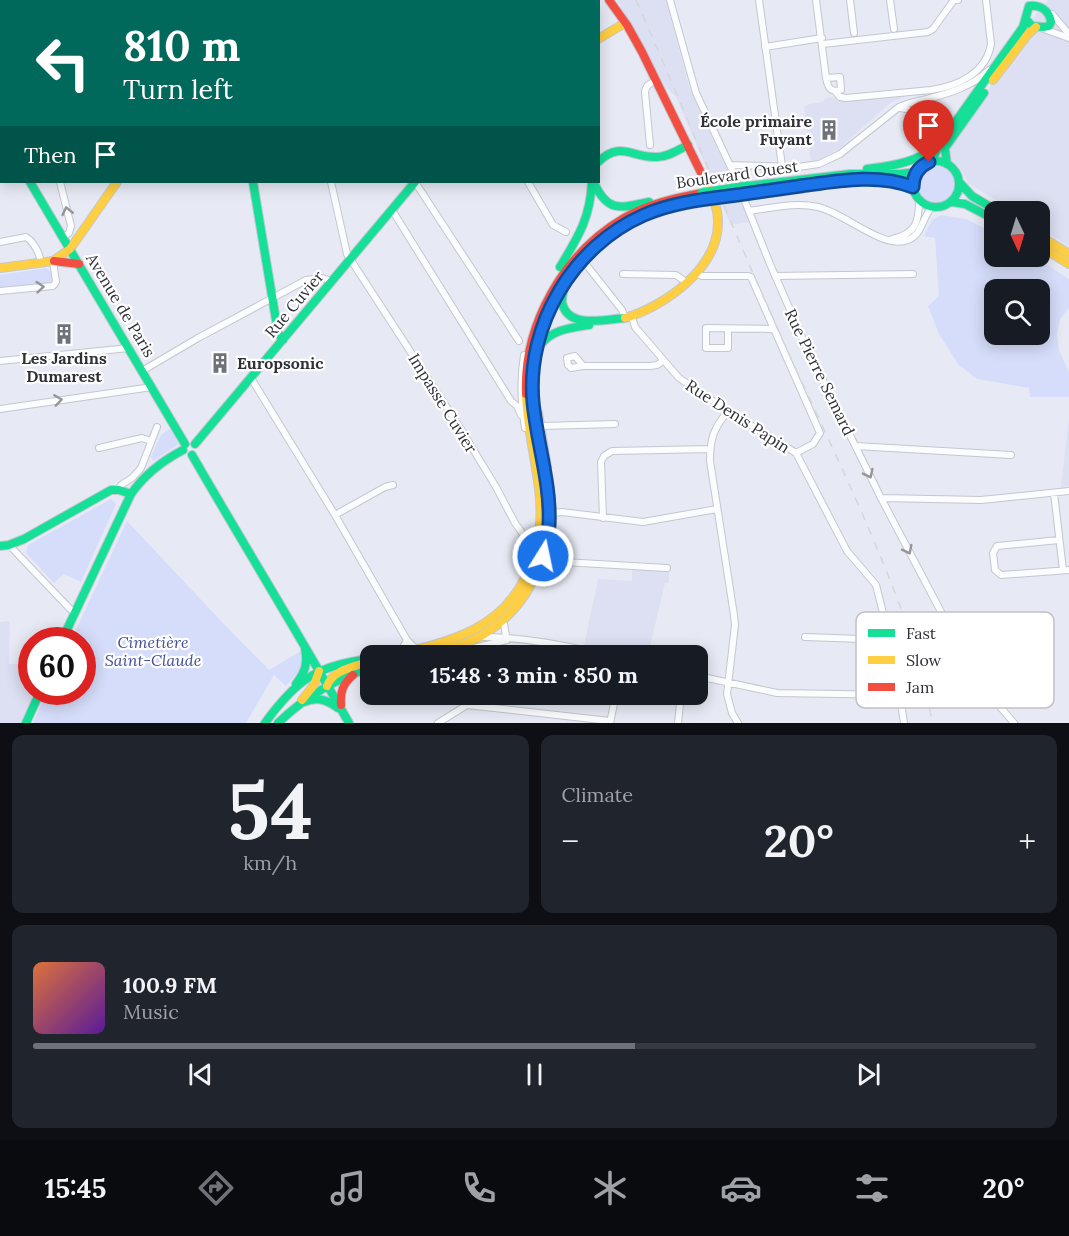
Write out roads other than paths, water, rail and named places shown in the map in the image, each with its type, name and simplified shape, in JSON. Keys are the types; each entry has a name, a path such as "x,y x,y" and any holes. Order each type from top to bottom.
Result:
{"main road":[{"path":"537,350 547,337 556,331 640,315 656,306 672,295 695,273 713,246 716,237 718,219 712,195 625,22 609,0"},
{"path":"932,161 941,142 1022,29 1026,9 1038,1 1045,3 1052,9 1050,21 1028,34 951,138 945,148 947,164"},
{"path":"1026,9 1030,24 1038,27"},
{"path":"600,38 625,22"},
{"path":"783,182 906,164 922,158 941,142"},
{"path":"600,160 615,150 658,157 688,145"},
{"path":"984,203 962,188 955,170 940,161 932,161 923,165 913,179 915,194 923,204 932,207 940,207 952,202 965,204 984,214"},
{"name":"Boulevard Ouest","path":"750,190 783,182 850,174 916,172"},
{"name":"Boulevard Ouest","path":"437,645 490,628 496,615 515,596 535,557 542,514 526,398 526,366 547,299 576,255 606,228 640,210 677,197 847,180 892,182 913,187"},
{"name":"Avenue de Paris","path":"31,183 67,234 70,249 152,387 184,447"},
{"path":"53,261 70,249 116,183"},
{"path":"253,183 279,335 283,340"},
{"name":"Rue Cuvier","path":"195,444 414,183"},
{"path":"593,183 602,200 611,206 629,206 677,197"},
{"path":"547,299 549,287 587,219 593,183"},
{"path":"952,202 959,191 960,183"},
{"name":"Boulevard Ouest","path":"456,645 477,637 509,614 528,591 540,566 546,545 549,524 548,505 534,410 533,378 539,327 566,280 590,251 629,222 646,214 703,196"},
{"path":"1050,242 1069,254"},
{"path":"1050,252 1069,264"},
{"path":"0,268 53,261 79,264"},
{"path":"566,280 562,301 565,310 572,318 582,321 612,320"},
{"path":"68,627 131,494 149,471 191,442 195,444 196,451 192,455 186,455 184,447"},
{"path":"192,455 350,723"},
{"path":"5,546 24,539 111,490 131,494"},
{"path":"265,723 306,669 304,643"},
{"path":"278,723 337,664 360,661"},
{"path":"291,690 307,678 328,679 360,664"},
{"path":"298,705 314,685 323,678 347,676 358,672"},
{"path":"343,711 341,689 346,681 358,672"},
{"path":"298,705 322,698 343,711"},
{"path":"26,723 34,705"}],"street":[{"name":"Rue Pierre Semard","path":"670,0 693,83 805,344 881,498 941,612"},
{"path":"759,0 782,166"},
{"path":"816,0 829,88 840,97 846,98 944,88 959,83 978,70 988,56 991,44 986,0"},
{"path":"850,0 854,33"},
{"path":"890,0 894,29"},
{"path":"765,47 928,32 956,0"},
{"path":"1052,9 1069,36"},
{"path":"1038,27 1069,36"},
{"path":"730,165 798,167 819,164 840,154 899,107 950,93 977,81 1004,55"},
{"path":"826,78 840,77 841,90 835,91"},
{"path":"650,145 645,92 649,84 656,81"},
{"path":"899,107 917,111 932,120 941,130 941,142"},
{"path":"60,183 69,216 67,234 82,232"},
{"name":"Impasse Cuvier","path":"331,183 347,254 462,431 515,523 533,548"},
{"path":"416,183 519,341"},
{"path":"529,183 553,225 566,232"},
{"path":"886,240 906,235 911,231 917,223 919,200"},
{"path":"749,211 795,205 816,207 832,212 878,237 902,241 912,238 920,229 924,224 926,214 932,207"},
{"path":"392,210 524,419"},
{"path":"0,242 26,237 30,239 40,256 41,263"},
{"path":"0,291 53,286 56,282 53,261"},
{"name":"Rue Denis Papin","path":"588,267 679,378 796,453 847,551 876,585 883,612"},
{"path":"695,273 702,276 751,277 820,433 813,444 796,453"},
{"path":"623,274 676,275 686,282"},
{"path":"775,276 913,274"},
{"path":"142,370 306,280 322,278 332,281"},
{"path":"515,596 533,548 536,533 537,515 521,378 529,336 539,327"},
{"path":"728,329 728,348 706,348 706,328 773,329"},
{"path":"0,361 129,348"},
{"path":"584,366 650,366 663,361"},
{"path":"251,378 412,645"},
{"path":"0,409 152,387"},
{"path":"490,628 504,624 530,594 546,561 552,534 553,513 550,485 539,413 534,410"},
{"path":"728,411 717,424 710,449 711,477 735,625 727,682 728,701 738,723"},
{"path":"541,426 615,424"},
{"path":"118,490 145,462 157,427"},
{"path":"99,448 142,438 151,441"},
{"path":"856,446 1011,455"},
{"path":"603,518 602,462 604,456 609,452 710,449"},
{"path":"335,515 385,487 393,485"},
{"path":"881,498 981,500 1069,491"},
{"path":"1054,493 1059,540 1066,570 1001,575 995,570 993,553 997,546 1059,540"},
{"path":"553,513 562,512 643,522 717,509"},
{"path":"5,546 75,612"},
{"path":"546,561 667,568"},
{"path":"504,624 510,637"},
{"path":"490,628 510,637 553,645"},
{"path":"486,645 490,628"},
{"path":"486,645 510,637"},
{"path":"805,637 856,639"},
{"path":"404,645 407,640"},
{"path":"708,678 777,693 856,694"},
{"path":"438,723 467,705 610,722 614,705"},
{"path":"678,723 680,705"},
{"name":"Rue Denis Papin","path":"902,708 904,723"},
{"name":"Rue Pierre Semard","path":"1001,708 1014,723"}],"railway":[{"path":"636,0 764,299 859,505 902,612"},
{"path":"929,708 933,723"}],"place":[{"name":"École primaire Fuyant","path":"829,130"},
{"name":"Les Jardins Dumarest","path":"64,334"},
{"name":"Europsonic","path":"220,363"}],"park label":[{"name":"Cimetière Saint-Claude","path":"153,651"}]}
